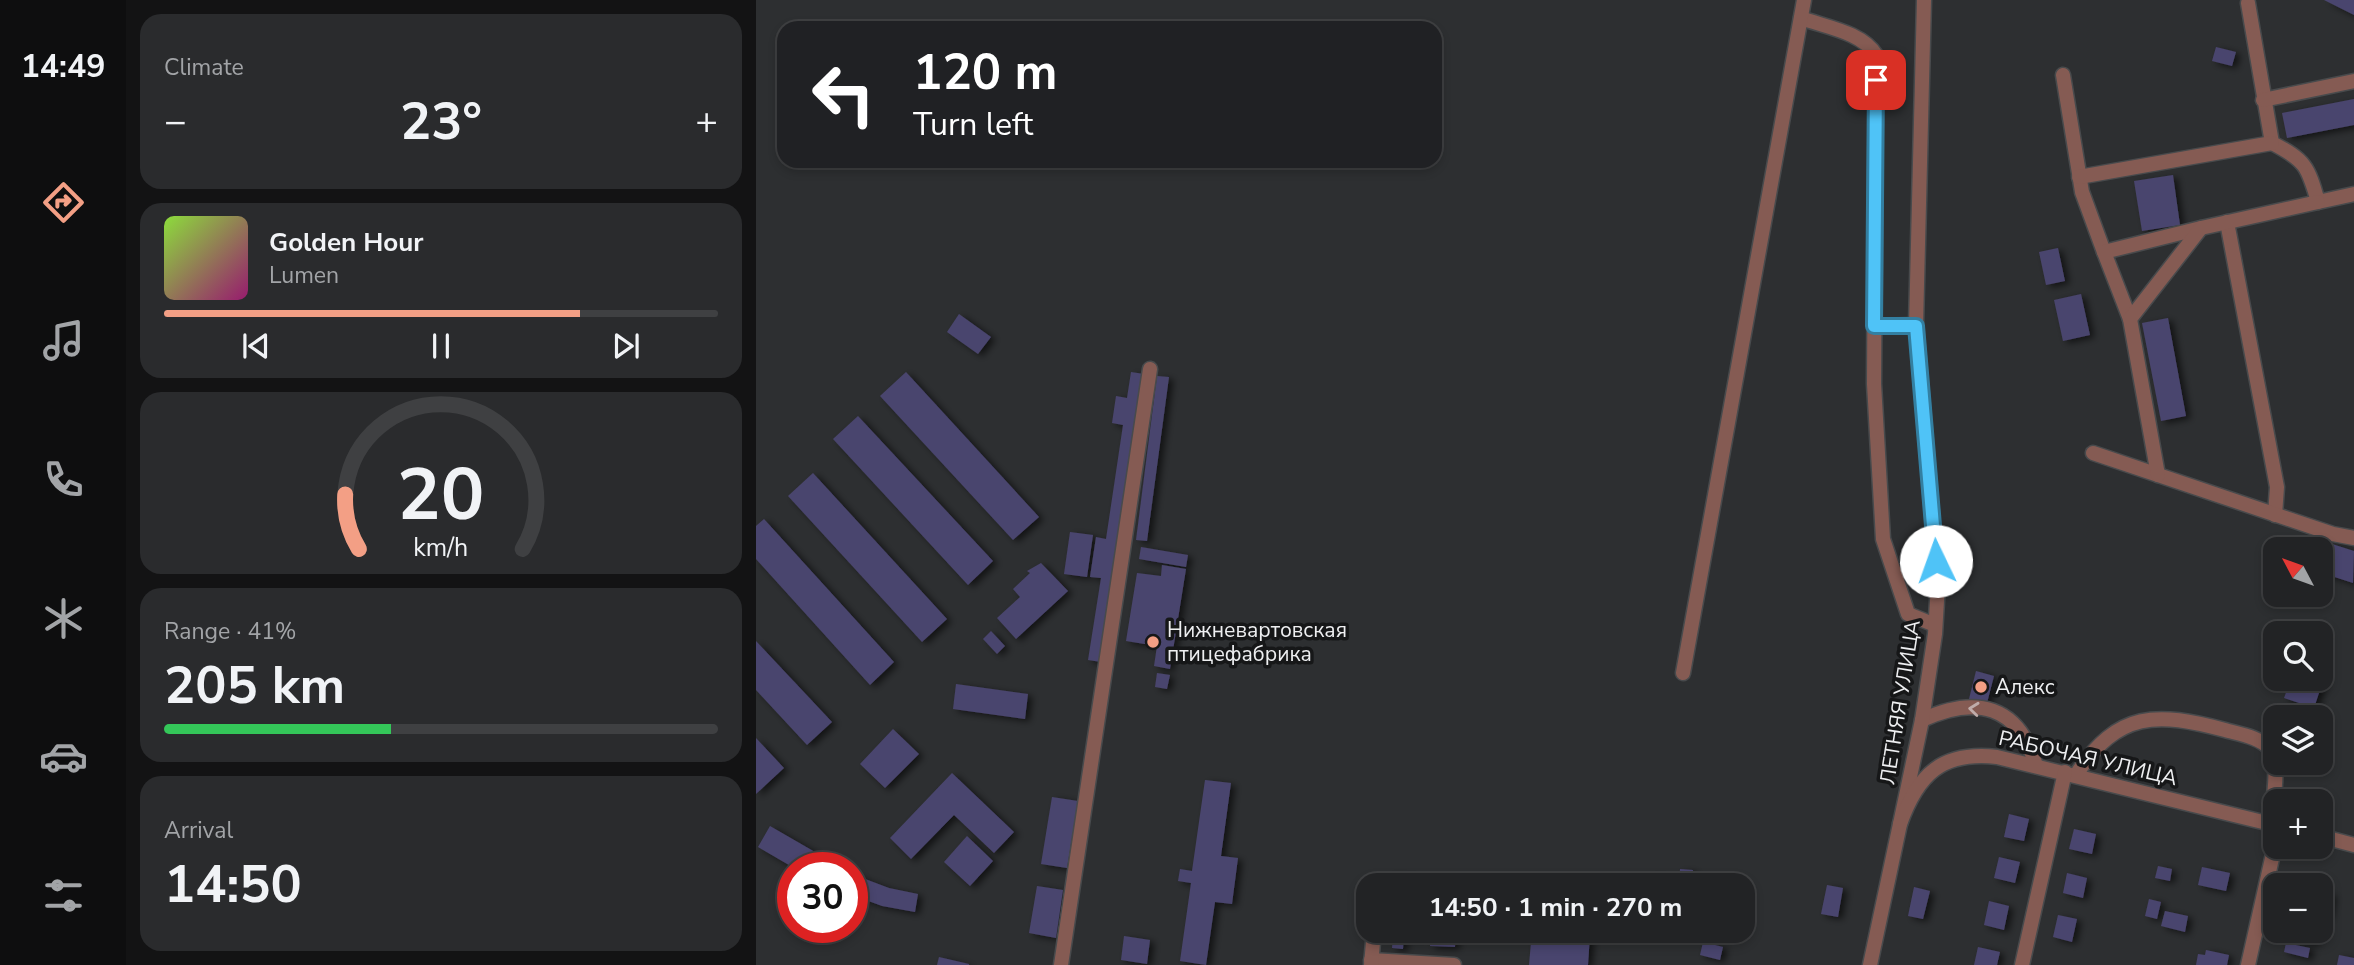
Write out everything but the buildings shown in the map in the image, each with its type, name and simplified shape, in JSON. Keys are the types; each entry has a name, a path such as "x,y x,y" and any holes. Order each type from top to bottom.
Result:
{"street":[{"path":"1683,673 1804,0"},
{"name":"ЛЕТНЯЯ УЛИЦА","path":"1900,824 1922,720 1938,584 1916,326 1924,0"},
{"path":"2247,1 2272,143"},
{"path":"1801,18 1858,38 1871,46 1876,55 1874,326 1884,540 1908,614 1935,625"},
{"path":"2063,75 2079,177 2130,318 2158,475"},
{"path":"2263,100 2354,81"},
{"path":"2079,177 2272,143 2302,160 2310,173 2318,202"},
{"path":"2104,252 2354,195"},
{"path":"2227,222 2277,486 2275,515"},
{"path":"2130,318 2201,228"},
{"path":"1874,326 1916,326"},
{"path":"1062,965 1150,369"},
{"path":"2093,453 2333,534 2354,538"},
{"path":"1922,720 1941,711 1966,707 1994,711 2015,723 2025,733 2036,766"},
{"path":"2022,965 2070,774 2111,733 2142,722 2180,718 2251,738 2270,749 2275,761 2274,789"},
{"name":"РАБОЧАЯ УЛИЦА","path":"1870,965 1900,824 1921,781 1950,761 1985,755 2263,822"},
{"path":"2333,839 2354,845"},
{"path":"2248,965 2272,859"},
{"path":"1373,943 1371,962 1454,965"}],"place":[{"name":"Нижневартовская птицефабрика","path":"1153,642"},
{"name":"Алекс","path":"1981,687"}],"route":[{"path":"1876,80 1874,326 1916,326 1936,561"}]}
